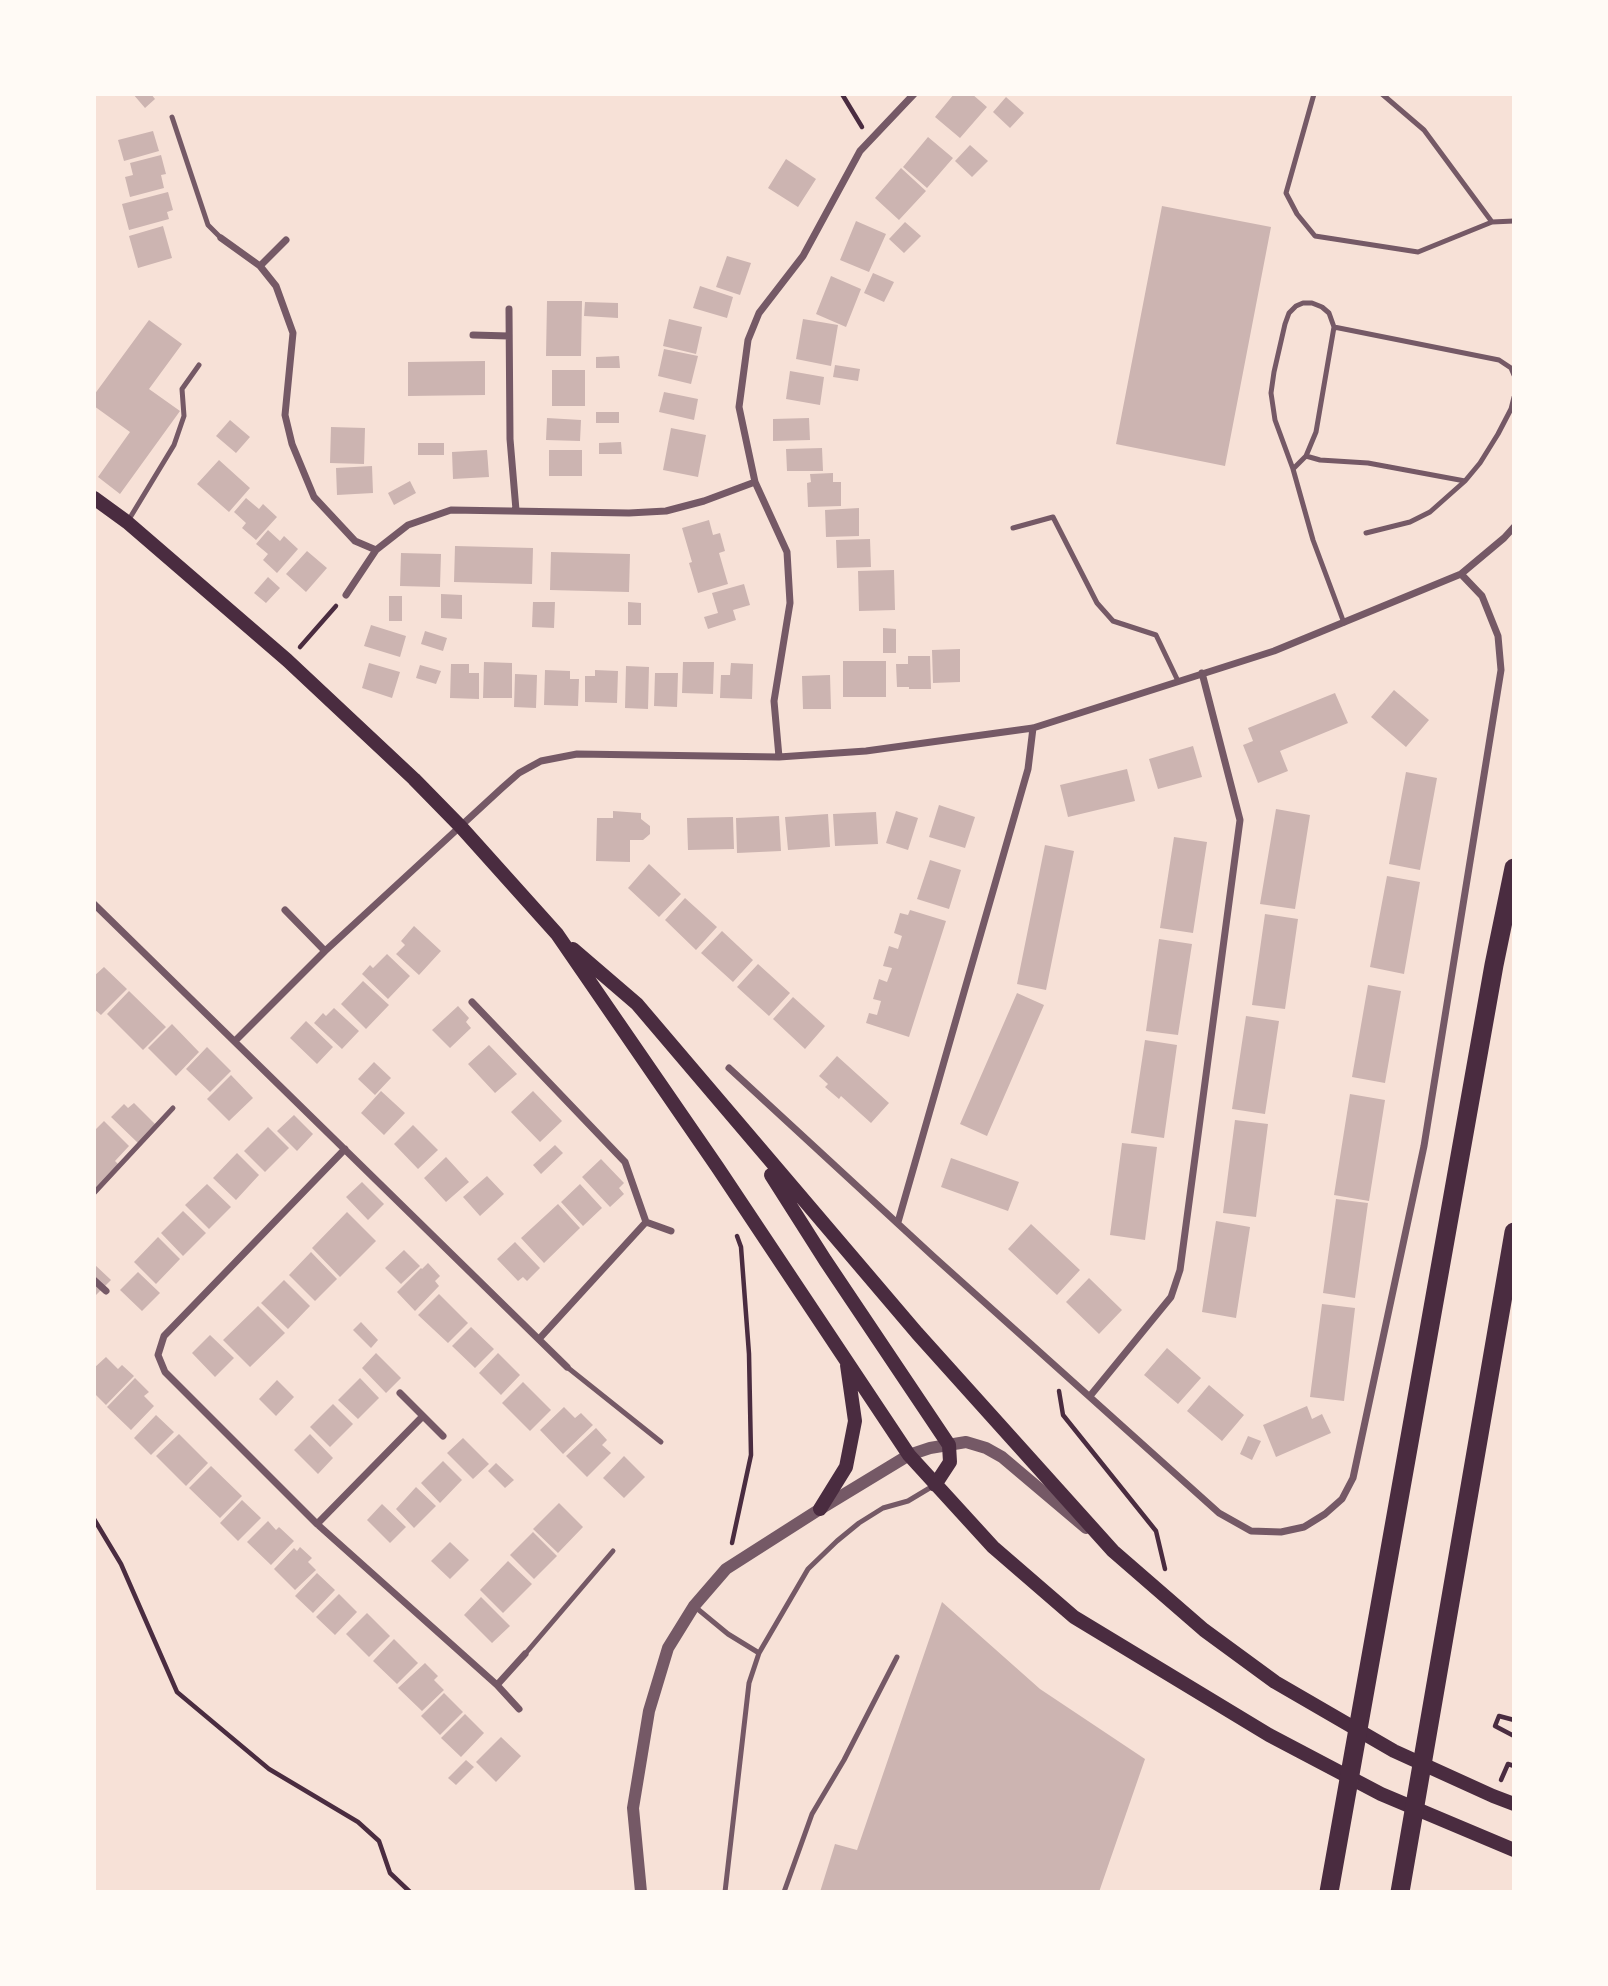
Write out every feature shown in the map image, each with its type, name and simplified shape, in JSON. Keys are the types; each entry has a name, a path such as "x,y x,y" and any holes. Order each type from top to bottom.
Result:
{"highway":[{"path":"1329,1892 1494,965 1514,869"},
{"path":"1400,1892 1514,1232"}],"main road":[{"path":"94,498 127,522 287,660 414,779 461,827 556,934 718,1168 909,1455 993,1547 1074,1617 1269,1735 1381,1794 1514,1850"},
{"path":"556,934 637,1004 917,1333 1113,1551 1204,1630 1275,1682 1394,1751 1514,1804"},
{"path":"745,1132 825,1260 949,1445 950,1462 935,1485"},
{"path":"820,1508 846,1467 855,1422 846,1360"}],"street":[{"path":"779,757 774,701 790,603 787,552 755,482 739,407 748,340 759,313 803,256 860,151 914,94"},
{"path":"221,238 260,265 276,286 293,333 285,415 292,444 314,497 355,541 376,550"},
{"path":"260,265 286,240"},
{"path":"509,309 510,439 516,510"},
{"path":"473,335 509,336"},
{"path":"346,595 376,550 408,525 451,510 629,513 666,511 704,501 755,482"},
{"path":"235,1041 325,951 519,773 541,761 577,754 779,757 866,751 1033,728 1274,651 1461,574 1514,527"},
{"path":"729,1068 1219,1513 1251,1531 1281,1532 1304,1527 1325,1514 1342,1499 1353,1478 1429,1119 1501,670 1498,636 1482,596 1461,574"},
{"path":"1090,1396 1171,1297 1180,1270 1240,820 1202,673"},
{"path":"898,1222 1028,769 1033,728"},
{"path":"94,904 567,1367"},
{"path":"285,910 325,951"},
{"path":"472,1002 625,1162 646,1222"},
{"path":"345,1149 164,1336 158,1355 165,1371 317,1524 497,1685 519,1709"},
{"path":"646,1222 671,1231"},
{"path":"539,1339 646,1222"},
{"path":"94,1280 106,1291"},
{"path":"400,1393 443,1436"},
{"path":"317,1524 423,1416"},
{"path":"641,1892 633,1808 649,1712 668,1648 694,1606 726,1569 909,1455 966,1442 986,1448 1002,1457 1113,1551"},
{"path":"497,1685 524,1654"}],"lane":[{"path":"1314,94 1286,193 1297,214 1315,236 1418,252 1492,222 1514,221"},
{"path":"1382,94 1424,130 1492,222"},
{"path":"172,117 208,225 221,238"},
{"path":"1293,469 1306,456 1316,432 1334,327 1329,313 1312,303 1296,306 1289,313 1271,393 1275,419 1293,469 1313,540 1343,623"},
{"path":"1334,327 1499,360 1511,368 1514,375"},
{"path":"127,522 174,444 184,416 182,389 199,365"},
{"path":"1366,533 1410,522 1430,512 1465,481 1498,434 1514,397"},
{"path":"1306,456 1320,460 1368,463 1465,481"},
{"path":"1013,528 1052,517 1097,603 1113,621 1156,635 1178,681"},
{"path":"94,1193 173,1108"},
{"path":"567,1367 661,1442"},
{"path":"725,1892 749,1683 759,1653 808,1569 836,1541 883,1508 908,1500 935,1485"},
{"path":"524,1654 613,1551"},
{"path":"694,1606 728,1634 759,1653"},
{"path":"784,1892 812,1814 844,1760 897,1657"}],"path":[{"path":"842,94 870,141"},
{"path":"287,660 346,595"},
{"path":"726,1569 751,1455 749,1354 741,1247 737,1234"},
{"path":"1054,1364 1063,1415 1156,1531 1173,1604"},
{"path":"94,1519 121,1564 177,1692 269,1769 358,1822 379,1841 390,1873 410,1892"},
{"path":"1514,1720 1499,1716 1495,1726 1514,1736"}],"building":[{"path":"133,94 151,94 155,99 145,108"},
{"path":"954,94 972,94 987,107 960,138 935,117"},
{"path":"1006,97 1024,113 1010,128 993,112"},
{"path":"153,131 159,151 124,161 118,140"},
{"path":"928,137 953,158 927,188 903,167"},
{"path":"970,145 988,161 972,177 955,161"},
{"path":"161,155 166,174 161,175 164,188 130,197 125,177 133,175 130,163"},
{"path":"786,159 816,179 798,207 768,188"},
{"path":"901,168 926,191 899,220 875,198"},
{"path":"168,192 173,210 167,212 169,219 129,230 122,204"},
{"path":"1162,206 1271,227 1225,466 1116,444"},
{"path":"856,221 886,234 869,272 840,260"},
{"path":"905,222 921,236 904,253 889,239"},
{"path":"163,226 172,258 138,268 129,236"},
{"path":"727,256 751,263 740,295 716,287"},
{"path":"873,273 894,282 884,302 864,293"},
{"path":"831,276 861,289 846,327 816,314"},
{"path":"700,286 733,297 727,318 693,308"},
{"path":"547,301 582,301 581,356 546,356"},
{"path":"585,302 618,303 618,318 584,316"},
{"path":"669,319 702,327 696,354 663,346"},
{"path":"803,319 838,325 831,366 796,359"},
{"path":"149,320 182,344 149,389 180,411 120,494 98,477 130,432 94,406 94,395"},
{"path":"664,349 698,356 691,384 658,376"},
{"path":"619,356 620,368 596,368 596,357"},
{"path":"485,361 485,395 408,396 408,362"},
{"path":"835,365 860,369 858,381 833,377"},
{"path":"552,370 585,370 585,406 552,406"},
{"path":"790,371 824,377 820,405 786,399"},
{"path":"664,392 698,399 694,420 659,412"},
{"path":"596,412 619,412 619,423 596,423"},
{"path":"547,418 581,420 580,441 546,440"},
{"path":"809,418 810,440 773,441 773,419"},
{"path":"230,420 250,437 236,453 216,436"},
{"path":"331,427 365,428 364,464 330,463"},
{"path":"671,428 706,435 698,477 663,470"},
{"path":"621,442 622,454 599,454 599,443"},
{"path":"418,443 444,443 444,455 418,455"},
{"path":"822,448 823,471 787,471 786,449"},
{"path":"487,450 489,477 453,479 452,452"},
{"path":"549,450 582,450 582,476 549,476"},
{"path":"219,460 250,488 229,512 197,484"},
{"path":"372,466 373,493 337,495 336,468"},
{"path":"833,473 833,482 841,482 841,506 808,507 807,483 811,482 810,474"},
{"path":"410,481 416,493 394,505 388,493"},
{"path":"246,498 259,509 263,504 277,517 256,540 242,528 246,523 234,512"},
{"path":"859,508 859,536 826,537 825,510"},
{"path":"709,520 713,535 720,533 725,551 719,553 728,584 698,593 682,528"},
{"path":"268,530 280,541 284,536 298,549 277,573 263,560 268,554 256,544"},
{"path":"870,539 871,567 837,568 836,540"},
{"path":"455,546 533,548 532,584 454,582"},
{"path":"307,551 327,568 306,592 286,574"},
{"path":"551,552 630,554 629,592 550,590"},
{"path":"401,553 441,554 440,587 400,586"},
{"path":"894,570 895,610 859,611 858,571"},
{"path":"268,577 280,588 266,603 254,593"},
{"path":"744,584 750,605 733,610 736,620 708,629 704,617 718,613 712,593"},
{"path":"441,594 462,595 462,619 441,618"},
{"path":"389,596 402,596 402,621 389,621"},
{"path":"533,602 555,602 554,628 532,627"},
{"path":"628,602 641,603 641,625 628,625"},
{"path":"371,625 406,636 400,657 364,646"},
{"path":"883,628 896,629 896,653 883,653"},
{"path":"425,631 447,638 443,651 421,644"},
{"path":"960,649 960,682 933,683 932,650"},
{"path":"908,656 930,656 931,689 897,687 896,664 908,664"},
{"path":"843,661 886,661 886,697 843,697"},
{"path":"484,662 512,663 512,698 483,698"},
{"path":"683,662 714,662 713,694 682,693"},
{"path":"369,663 400,672 392,698 362,688"},
{"path":"731,663 753,664 752,699 720,698 721,675 730,675"},
{"path":"451,664 469,664 469,673 479,673 479,699 450,698"},
{"path":"420,665 441,671 436,684 416,678"},
{"path":"626,666 649,667 648,709 625,708"},
{"path":"545,670 570,671 570,679 579,679 578,706 544,705"},
{"path":"595,670 618,671 617,703 585,702 585,676 595,676"},
{"path":"655,673 678,673 677,707 654,706"},
{"path":"515,674 537,675 536,708 514,707"},
{"path":"830,675 831,709 803,709 802,676"},
{"path":"1394,690 1429,720 1406,747 1371,717"},
{"path":"1335,693 1348,723 1280,751 1288,771 1258,783 1243,745 1253,741 1248,728"},
{"path":"1193,746 1202,777 1158,789 1149,759"},
{"path":"1127,769 1135,801 1068,817 1060,785"},
{"path":"1406,772 1437,778 1420,870 1389,864"},
{"path":"939,805 975,817 965,848 929,837"},
{"path":"1276,809 1310,815 1295,909 1260,904"},
{"path":"613,811 641,813 641,819 650,826 650,834 643,840 630,840 630,862 596,861 597,818 613,818"},
{"path":"896,811 918,818 908,850 886,843"},
{"path":"876,812 878,844 835,846 833,814"},
{"path":"828,814 830,847 788,850 785,817"},
{"path":"779,816 781,851 737,853 736,818"},
{"path":"733,817 734,849 688,850 687,818"},
{"path":"1174,837 1207,842 1193,933 1160,928"},
{"path":"1045,845 1074,851 1046,990 1017,984"},
{"path":"930,860 961,870 949,909 917,899"},
{"path":"649,864 681,894 659,917 628,888"},
{"path":"1387,876 1420,882 1404,974 1370,967"},
{"path":"685,898 717,927 696,950 665,920"},
{"path":"910,910 946,921 909,1037 866,1023 869,1013 877,1015 881,1001 873,999 879,979 887,982 892,968 883,966 889,946 898,949 902,936 894,933 900,913 908,915"},
{"path":"1265,914 1298,919 1285,1009 1252,1005"},
{"path":"414,926 441,951 419,975 396,954 405,945 401,941"},
{"path":"722,931 753,960 733,982 701,953"},
{"path":"1159,939 1192,944 1178,1035 1146,1031"},
{"path":"387,954 410,976 388,999 362,974 370,965 373,968"},
{"path":"758,964 790,993 769,1016 737,987"},
{"path":"104,967 127,989 101,1015 94,1009 94,976"},
{"path":"363,981 389,1005 366,1029 341,1004"},
{"path":"1368,985 1401,991 1385,1083 1352,1077"},
{"path":"129,991 166,1027 143,1050 107,1014"},
{"path":"1017,993 1044,1005 987,1136 960,1124"},
{"path":"793,997 825,1026 805,1049 773,1019"},
{"path":"458,1006 469,1018 466,1022 471,1028 450,1048 432,1030"},
{"path":"334,1008 359,1031 342,1049 314,1023 323,1013 326,1016"},
{"path":"1246,1016 1279,1021 1265,1114 1232,1109"},
{"path":"306,1021 333,1047 317,1064 290,1038"},
{"path":"172,1024 199,1052 176,1076 148,1048"},
{"path":"1145,1040 1177,1045 1164,1138 1131,1133"},
{"path":"489,1045 517,1074 495,1093 468,1064"},
{"path":"207,1047 231,1071 210,1092 186,1069"},
{"path":"837,1056 889,1103 871,1123 841,1096 839,1099 825,1087 828,1084 819,1076"},
{"path":"374,1062 391,1078 375,1095 358,1079"},
{"path":"231,1075 253,1098 229,1121 207,1099"},
{"path":"381,1091 405,1113 384,1135 361,1113"},
{"path":"533,1091 562,1121 540,1142 511,1112"},
{"path":"1350,1094 1385,1100 1369,1201 1334,1195"},
{"path":"134,1103 156,1125 138,1143 111,1117 124,1104 128,1108"},
{"path":"294,1115 313,1134 297,1151 277,1131"},
{"path":"1235,1120 1268,1124 1256,1217 1223,1213"},
{"path":"104,1121 129,1146 115,1161 119,1165 94,1190 94,1131"},
{"path":"413,1125 438,1150 418,1169 394,1144"},
{"path":"268,1127 289,1148 265,1172 244,1151"},
{"path":"1122,1143 1157,1147 1145,1240 1110,1235"},
{"path":"555,1145 563,1153 541,1174 533,1165"},
{"path":"237,1153 259,1175 236,1200 213,1178"},
{"path":"446,1157 469,1182 446,1202 424,1178"},
{"path":"951,1158 1019,1182 1008,1211 941,1187"},
{"path":"601,1159 624,1183 619,1188 624,1194 610,1207 582,1177"},
{"path":"487,1176 504,1194 480,1216 463,1197"},
{"path":"362,1182 384,1204 368,1220 346,1197"},
{"path":"207,1184 231,1207 209,1229 185,1205"},
{"path":"580,1184 602,1208 583,1226 561,1202"},
{"path":"1336,1199 1368,1203 1355,1298 1323,1293"},
{"path":"558,1204 580,1228 544,1263 521,1238"},
{"path":"183,1211 206,1233 183,1256 161,1233"},
{"path":"347,1212 376,1241 340,1277 312,1248"},
{"path":"1216,1221 1250,1227 1236,1318 1202,1312"},
{"path":"1031,1224 1080,1270 1057,1295 1008,1249"},
{"path":"158,1237 180,1259 156,1284 134,1262"},
{"path":"515,1242 540,1268 527,1281 523,1277 518,1281 497,1259"},
{"path":"404,1250 420,1266 401,1284 385,1268"},
{"path":"311,1252 337,1279 315,1301 289,1275"},
{"path":"428,1263 440,1276 435,1281 439,1286 415,1311 397,1292"},
{"path":"94,1264 111,1280 94,1297"},
{"path":"138,1272 160,1293 142,1311 120,1290"},
{"path":"1089,1278 1122,1310 1099,1334 1066,1302"},
{"path":"284,1280 310,1306 288,1329 261,1303"},
{"path":"439,1294 468,1323 448,1343 418,1315"},
{"path":"1322,1304 1355,1308 1344,1401 1310,1397"},
{"path":"258,1306 285,1333 250,1367 223,1340"},
{"path":"361,1322 378,1340 371,1348 353,1330"},
{"path":"471,1327 494,1349 475,1368 452,1346"},
{"path":"210,1335 234,1358 215,1377 192,1353"},
{"path":"1167,1348 1201,1378 1178,1404 1144,1375"},
{"path":"376,1353 401,1378 386,1393 362,1368"},
{"path":"498,1353 520,1375 501,1395 479,1373"},
{"path":"106,1357 118,1369 122,1365 134,1376 106,1405 94,1393 94,1368"},
{"path":"135,1378 149,1392 144,1396 154,1406 131,1430 107,1407"},
{"path":"360,1378 379,1398 358,1419 338,1400"},
{"path":"277,1380 294,1397 276,1416 259,1399"},
{"path":"523,1382 551,1410 530,1431 502,1403"},
{"path":"1209,1385 1244,1415 1222,1441 1187,1411"},
{"path":"333,1404 353,1424 330,1447 310,1427"},
{"path":"1307,1406 1312,1419 1322,1414 1331,1433 1276,1457 1263,1425"},
{"path":"564,1407 575,1418 581,1413 593,1425 563,1454 540,1430"},
{"path":"156,1415 174,1432 151,1455 134,1438"},
{"path":"596,1428 607,1440 602,1445 611,1453 587,1477 566,1456"},
{"path":"179,1434 208,1463 186,1486 156,1456"},
{"path":"310,1434 333,1458 318,1474 294,1450"},
{"path":"1248,1436 1261,1441 1252,1460 1240,1454"},
{"path":"463,1438 489,1464 473,1479 447,1453"},
{"path":"624,1456 645,1477 624,1498 603,1478"},
{"path":"443,1461 462,1480 440,1503 421,1483"},
{"path":"496,1463 514,1480 505,1488 488,1471"},
{"path":"211,1466 242,1496 220,1518 189,1488"},
{"path":"416,1487 436,1506 414,1528 396,1509"},
{"path":"242,1500 261,1518 238,1541 220,1523"},
{"path":"559,1503 583,1527 558,1553 533,1529"},
{"path":"382,1504 406,1527 390,1543 367,1520"},
{"path":"268,1521 276,1530 279,1527 294,1541 271,1565 247,1542"},
{"path":"533,1532 557,1556 534,1579 510,1555"},
{"path":"450,1542 469,1560 450,1579 431,1561"},
{"path":"300,1547 312,1558 308,1562 316,1570 295,1590 274,1569 294,1548 297,1551"},
{"path":"508,1561 532,1584 503,1613 480,1590"},
{"path":"317,1573 335,1590 313,1613 295,1596"},
{"path":"339,1594 357,1612 335,1635 316,1617"},
{"path":"481,1597 510,1626 492,1643 464,1615"},
{"path":"942,1602 1040,1689 1145,1759 1099,1892 820,1892 835,1844 857,1850"},
{"path":"367,1613 390,1636 369,1657 346,1634"},
{"path":"394,1639 418,1663 397,1684 373,1661"},
{"path":"425,1663 438,1676 434,1680 444,1690 422,1711 398,1688"},
{"path":"444,1693 463,1712 440,1735 421,1716"},
{"path":"465,1714 484,1733 461,1757 441,1738"},
{"path":"501,1737 521,1756 496,1782 476,1762"},
{"path":"466,1760 474,1767 456,1785 448,1778"}]}
